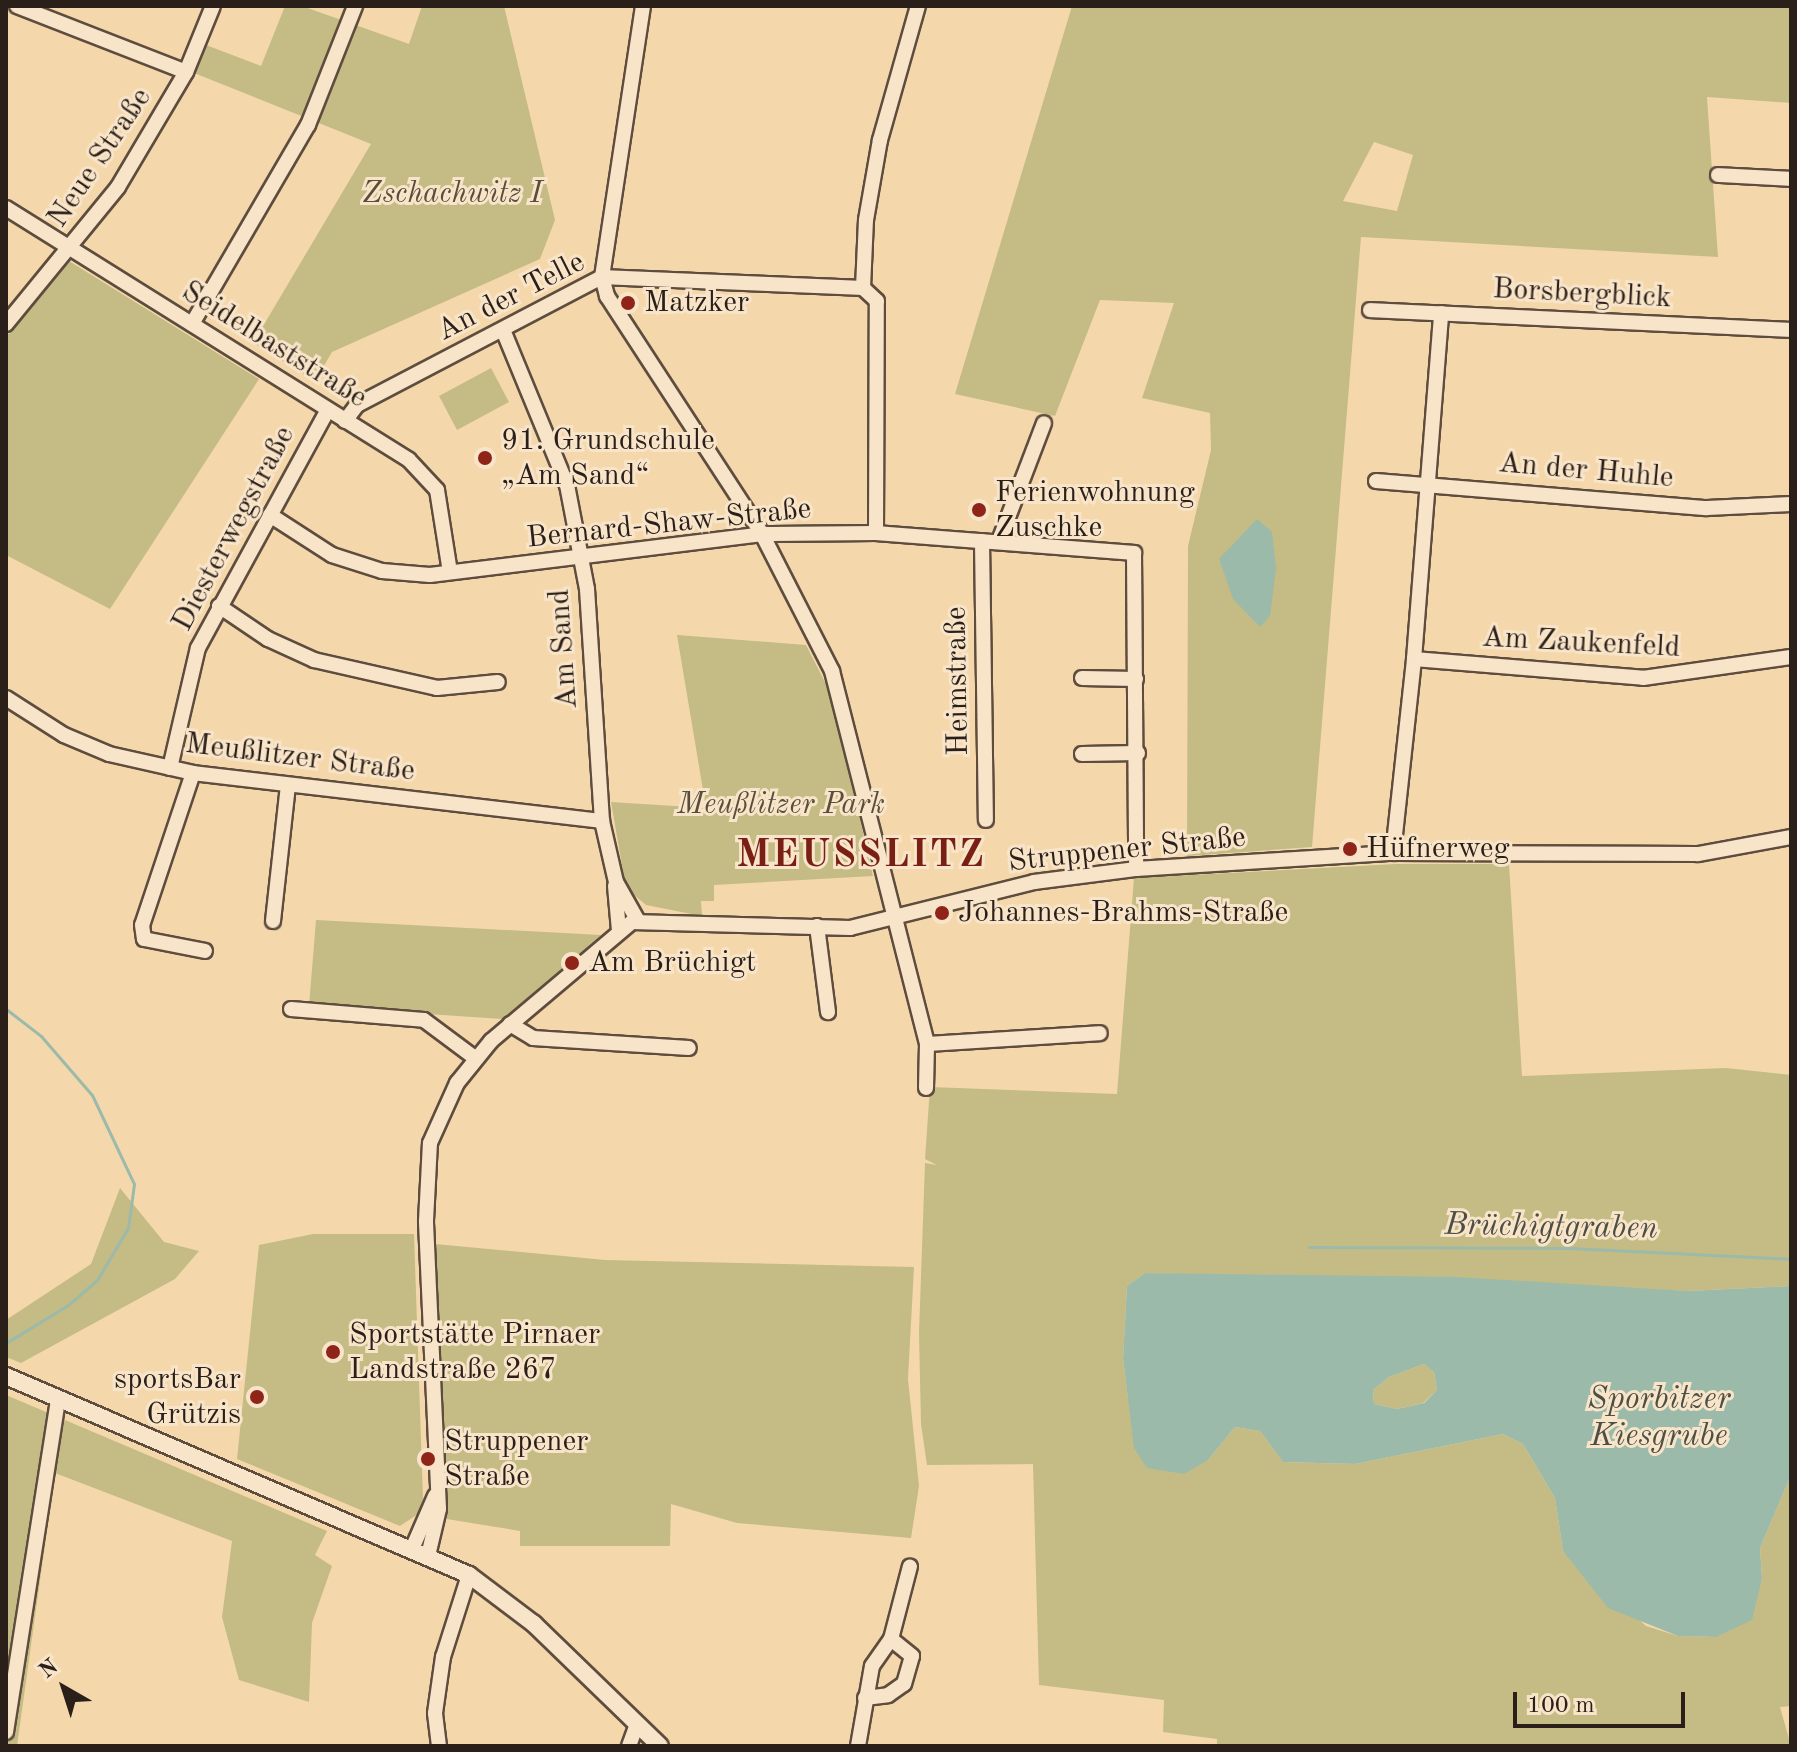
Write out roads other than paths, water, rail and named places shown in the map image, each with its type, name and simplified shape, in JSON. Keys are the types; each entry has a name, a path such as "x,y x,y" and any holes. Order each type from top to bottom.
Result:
{"street":[{"path":"17,6 186,72"},
{"name":"Neue Straße","path":"6,324 70,250 118,187 186,72 213,6"},
{"path":"192,324 308,125 355,6"},
{"path":"643,6 602,277 607,296 762,534 819,641 839,690 893,920 927,1044 926,1088"},
{"path":"876,533 877,301 863,288 866,220 880,140 918,6"},
{"path":"1718,175 1791,179"},
{"name":"Seidelbaststraße","path":"6,208 409,460 437,490 450,572"},
{"name":"An der Telle","path":"345,421 357,405 602,277 863,288"},
{"name":"Borsbergblick","path":"1370,310 1791,330"},
{"path":"1393,853 1414,659 1441,313"},
{"name":"Am Sand","path":"503,330 543,416 567,485 582,557 602,821 616,882 619,931"},
{"name":"Diesterwegstraße","path":"170,768 198,648 328,410"},
{"path":"999,541 1044,423"},
{"name":"An der Huhle","path":"1376,481 1427,482 1707,508 1791,504"},
{"name":"Bernard-Shaw-Straße","path":"270,515 332,555 382,571 450,572 762,534 876,533 1134,553 1136,679"},
{"name":"Heimstraße","path":"982,541 986,820"},
{"path":"219,606 268,639 314,660 437,688 498,682"},
{"name":"Am Zaukenfeld","path":"1414,659 1643,678 1791,657"},
{"path":"1082,678 1136,679 1136,869"},
{"name":"Meußlitzer Straße","path":"6,698 98,750 193,773 602,821"},
{"path":"1082,754 1138,753"},
{"path":"193,773 142,925 144,939 205,951"},
{"path":"273,921 288,785"},
{"name":"Struppener Straße","path":"428,1556 438,1531 427,1156 445,1105 475,1058 619,931 638,921 850,928 893,920 1034,882 1136,869 1393,853 1698,854 1791,837"},
{"name":"Am Sand","path":"616,882 638,921"},
{"path":"817,926 828,1012"},
{"path":"291,1009 424,1020 475,1058"},
{"path":"510,1024 533,1038 689,1048"},
{"path":"927,1044 1100,1033"},
{"path":"6,1376 469,1575 534,1624 660,1746"},
{"path":"6,1732 58,1400"},
{"name":"Struppener Straße","path":"412,1549 437,1492"},
{"path":"858,1746 872,1666 891,1639 910,1566"},
{"path":"439,1746 435,1713 443,1657 469,1575"},
{"path":"865,1698 888,1695 904,1684 912,1656 891,1639"},
{"path":"629,1746 637,1724"}],"water":[{"path":"1257,519 1272,532 1276,568 1270,616 1260,627 1233,599 1219,559"},
{"name":"Sporbitzer Kiesgrube","path":"1145,1273 1456,1277 1688,1291 1791,1286 1791,1475 1760,1548 1762,1578 1752,1620 1716,1637 1678,1636 1608,1608 1563,1551 1555,1498 1523,1444 1503,1434 1355,1464 1283,1462 1260,1431 1235,1427 1208,1460 1184,1474 1147,1468 1134,1448 1123,1359 1127,1286","holes":["1424,1364 1434,1372 1437,1390 1424,1403 1397,1409 1374,1404 1373,1390 1389,1377"]}],"waterway":[{"path":"6,1009 41,1036 92,1095 134,1184 128,1228 97,1280 68,1305 6,1343"},
{"name":"Brüchigtgraben","path":"1309,1247 1570,1248 1791,1259"}],"place":[{"name":"Matzker","path":"628,303"},
{"name":"91. Grundschule „Am Sand“","path":"485,458"},
{"name":"Ferienwohnung Zuschke","path":"979,510"},
{"name":"Hüfnerweg","path":"1350,849"},
{"name":"Johannes-Brahms-Straße","path":"942,913"},
{"name":"Am Brüchigt","path":"572,963"},
{"name":"Sportstätte Pirnaer Landstraße 267","path":"333,1352"},
{"name":"sportsBar Grützis","path":"257,1397"},
{"name":"Struppener Straße","path":"428,1459"}],"district":[{"name":"MEUSSLITZ","path":"861,857"}],"park label":[{"name":"Zschachwitz I","path":"452,194"},
{"name":"Meußlitzer Park","path":"781,805"}]}
